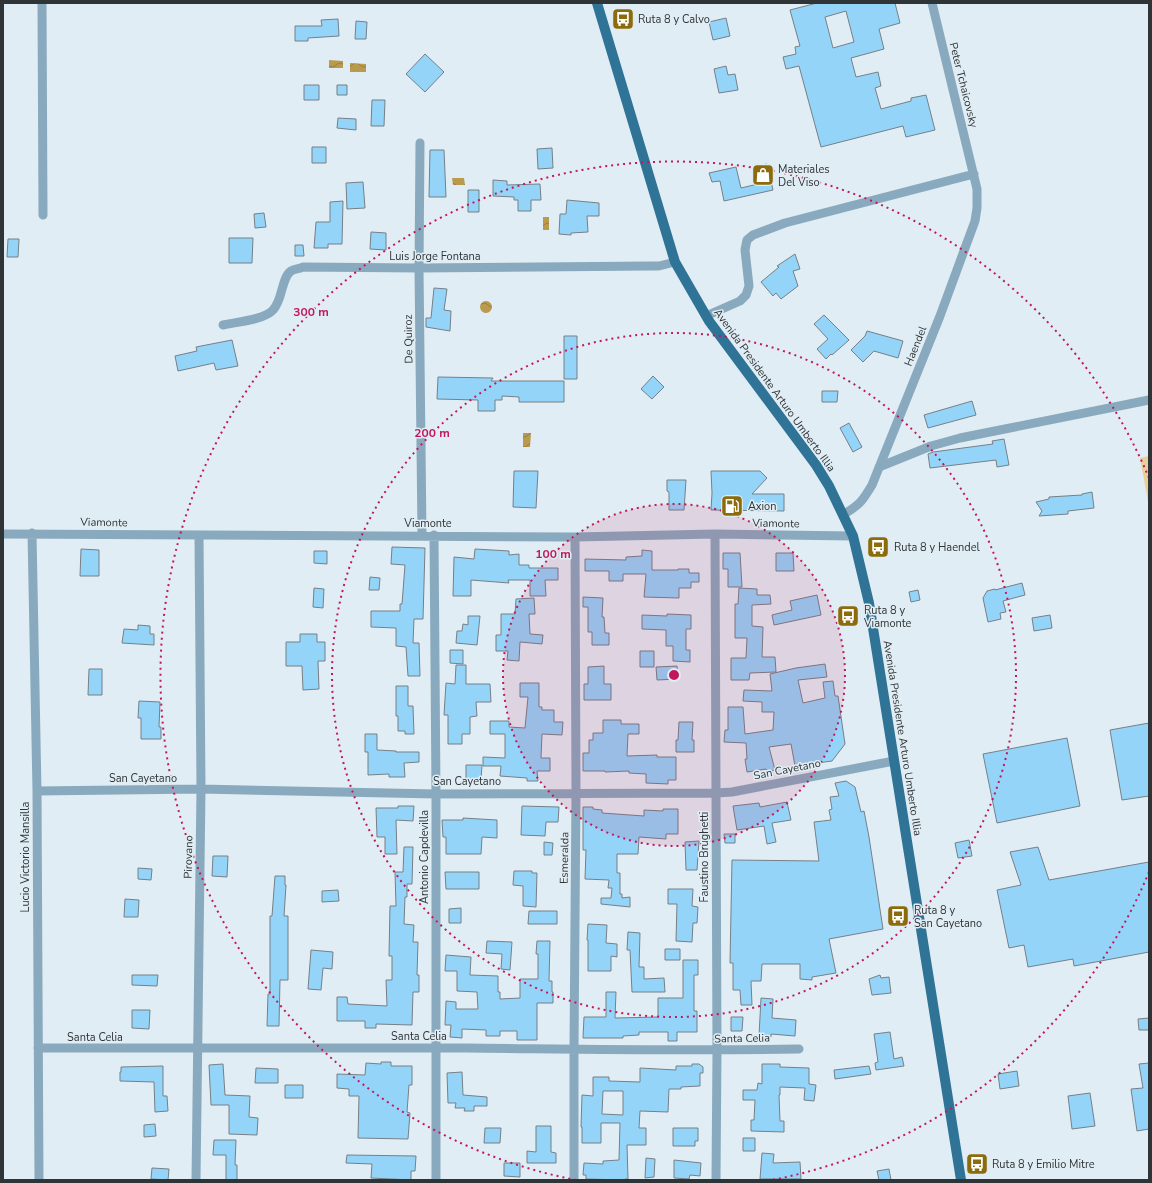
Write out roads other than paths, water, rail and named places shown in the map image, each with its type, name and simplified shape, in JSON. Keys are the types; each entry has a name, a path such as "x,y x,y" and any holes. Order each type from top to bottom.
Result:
{"main road":[{"name":"Avenida Presidente Arturo Umberto Illia","path":"597,3 675,262 706,316 816,464 844,514 853,536 869,603 961,1180"}],"street":[{"path":"42,3 43,215"},
{"name":"Peter Tchaicovsky","path":"932,3 974,174"},
{"name":"De Quiroz","path":"420,143 419,268 422,535"},
{"path":"706,316 740,301 746,295 749,286 745,250 747,240 753,235 785,223 974,174"},
{"name":"Haendel","path":"844,514 857,507 872,485 940,316 975,221 978,189 974,174"},
{"name":"Luis Jorge Fontana","path":"223,325 262,317 273,311 280,299 286,278 291,271 303,267 419,268 659,266 675,262"},
{"path":"879,468 931,446 960,438 1149,400"},
{"name":"Viamonte","path":"3,534 575,536 715,534 853,536"},
{"name":"Lucio Victorio Mansilla","path":"32,534 37,791 39,1180"},
{"name":"Faustino Brughetti","path":"715,534 716,1180"},
{"name":"Pirovano","path":"196,1180 201,790 199,535"},
{"name":"Antonio Capdevilla","path":"434,535 436,1180"},
{"name":"Esmeralda","path":"574,1180 576,793 575,536"},
{"name":"San Cayetano","path":"37,791 201,790 436,794 716,793 732,792 894,761"},
{"name":"Santa Celia","path":"38,1048 436,1048 717,1051 799,1049"}],"water":[{"path":"329,60 343,61 343,68 329,68"},
{"path":"350,63 366,64 366,72 350,72"},
{"path":"452,178 464,178 465,185 453,185"},
{"path":"543,217 549,217 549,230 543,230"},
{"path":"484,301 488,301 492,307 488,313 484,313 480,309 480,305"},
{"path":"523,433 531,433 530,447 523,447"}],"place":[{"name":"Ruta 8 y Calvo","path":"623,19"},
{"name":"Materiales Del Viso","path":"763,175"},
{"name":"Axion","path":"732,506"},
{"name":"Ruta 8 y Haendel","path":"878,547"},
{"name":"Ruta 8 y Viamonte","path":"848,616"},
{"name":"Ruta 8 y San Cayetano","path":"898,916"},
{"name":"Ruta 8 y Emilio Mitre","path":"977,1164"}]}
